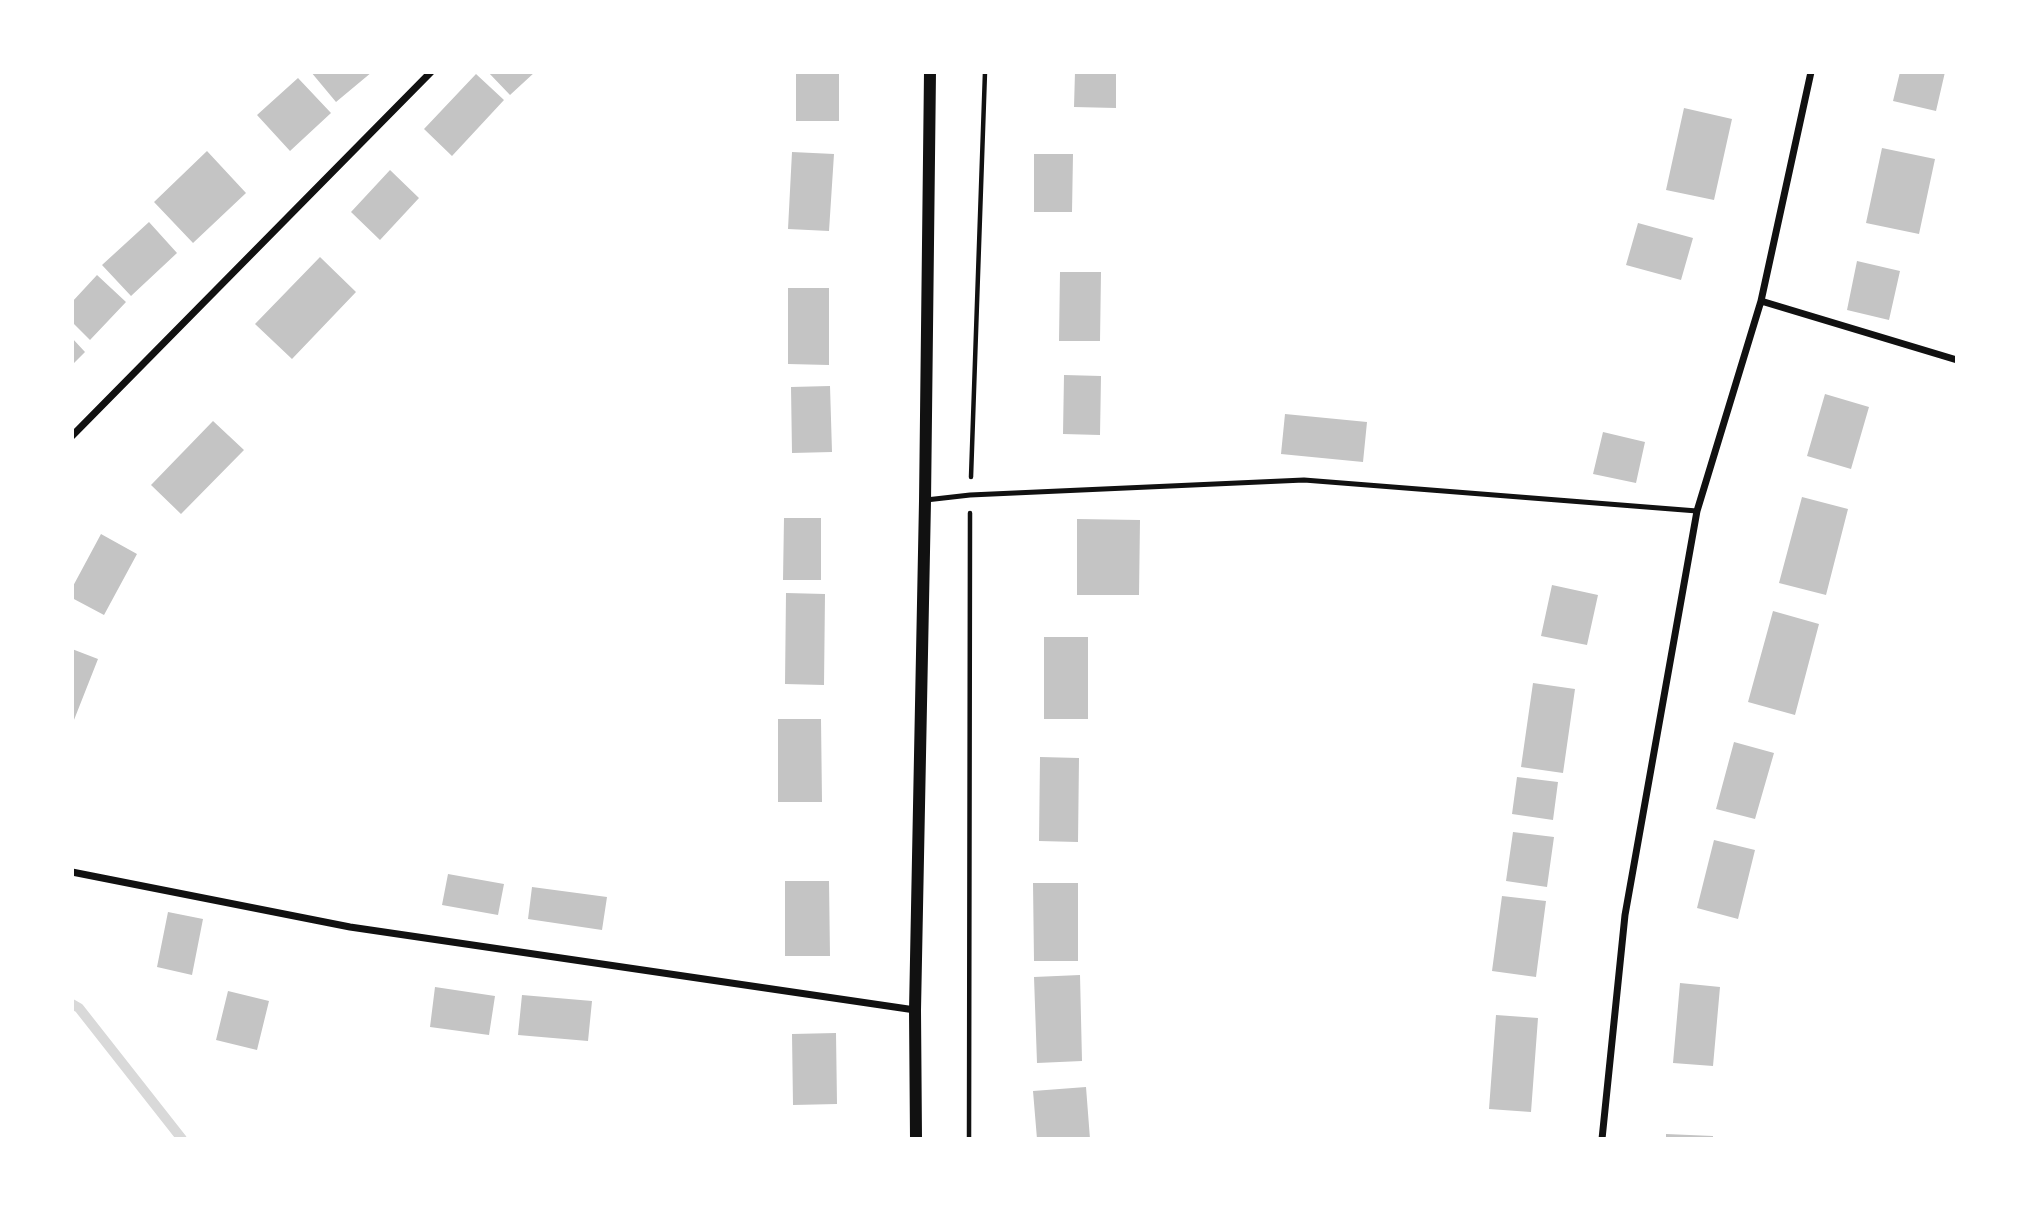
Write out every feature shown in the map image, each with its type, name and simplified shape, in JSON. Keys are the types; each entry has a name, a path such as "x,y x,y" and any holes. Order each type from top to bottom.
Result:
{"street":[{"path":"72,436 431,72"},
{"path":"916,1139 915,1010 930,72"},
{"path":"1602,1139 1625,915 1698,511 1761,302 1811,72"},
{"path":"1761,302 1957,360"},
{"path":"72,872 350,927 915,1010"}],"lane":[{"path":"925,500 970,495 1304,480 1698,511"}],"path":[{"path":"969,1139 970,495 985,72"}],"building":[{"path":"311,72 372,72 336,102"},
{"path":"488,72 535,72 510,95"},
{"path":"796,72 839,72 839,121 796,121"},
{"path":"1075,72 1116,72 1116,108 1074,107"},
{"path":"1900,72 1945,72 1936,111 1893,101"},
{"path":"476,74 504,100 452,156 424,129"},
{"path":"298,78 331,113 290,151 257,115"},
{"path":"1684,108 1732,119 1714,200 1666,190"},
{"path":"1882,148 1935,159 1919,234 1866,223"},
{"path":"207,151 246,193 193,243 154,202"},
{"path":"792,152 834,154 829,231 788,229"},
{"path":"1034,154 1073,154 1072,212 1034,212"},
{"path":"390,170 419,198 380,240 351,212"},
{"path":"149,222 177,253 131,296 102,265"},
{"path":"1638,223 1693,238 1681,280 1626,265"},
{"path":"320,257 356,292 292,359 255,324"},
{"path":"1857,261 1900,271 1889,320 1847,310"},
{"path":"1060,272 1101,272 1100,341 1059,341"},
{"path":"97,275 126,302 90,340 72,322 72,302"},
{"path":"788,288 829,288 829,365 788,364"},
{"path":"72,338 85,352 72,365"},
{"path":"1064,375 1101,376 1100,435 1063,434"},
{"path":"830,386 832,452 792,453 791,387"},
{"path":"1825,394 1869,407 1851,469 1807,456"},
{"path":"1285,414 1367,422 1363,462 1281,454"},
{"path":"213,421 244,450 181,514 151,485"},
{"path":"1603,432 1645,442 1636,483 1593,474"},
{"path":"1802,497 1848,509 1826,595 1779,583"},
{"path":"784,518 821,518 821,580 783,580"},
{"path":"1077,519 1140,520 1139,595 1077,595"},
{"path":"101,534 137,554 104,615 72,598 72,588"},
{"path":"1552,585 1598,595 1587,645 1541,636"},
{"path":"786,593 825,594 824,685 785,684"},
{"path":"1773,611 1819,624 1795,715 1748,702"},
{"path":"1044,637 1088,637 1088,719 1044,719"},
{"path":"72,649 98,659 72,725"},
{"path":"1533,683 1575,689 1563,773 1521,767"},
{"path":"778,719 821,719 822,802 778,802"},
{"path":"1734,742 1774,753 1755,819 1716,809"},
{"path":"1040,757 1079,758 1078,842 1039,841"},
{"path":"1517,777 1558,782 1553,820 1512,814"},
{"path":"1513,832 1554,837 1547,887 1506,881"},
{"path":"1714,840 1755,850 1738,919 1697,908"},
{"path":"448,874 504,884 498,915 442,905"},
{"path":"785,881 829,881 830,956 785,956"},
{"path":"1033,883 1078,883 1078,961 1034,961"},
{"path":"532,887 607,897 602,930 528,919"},
{"path":"1502,896 1546,901 1536,977 1492,971"},
{"path":"168,912 203,919 192,975 157,967"},
{"path":"1080,975 1082,1061 1037,1063 1034,977"},
{"path":"1680,983 1720,987 1713,1066 1673,1063"},
{"path":"435,987 495,996 489,1035 430,1027"},
{"path":"228,991 269,1001 257,1050 216,1040"},
{"path":"522,995 592,1001 588,1041 518,1035"},
{"path":"1496,1015 1538,1018 1531,1112 1489,1109"},
{"path":"836,1033 837,1104 793,1105 792,1034"},
{"path":"1086,1087 1090,1139 1037,1139 1033,1091"},
{"path":"1666,1134 1713,1136 1713,1139 1666,1139"}],"waterway":[{"path":"72,1004 79,1008 182,1139"}]}
